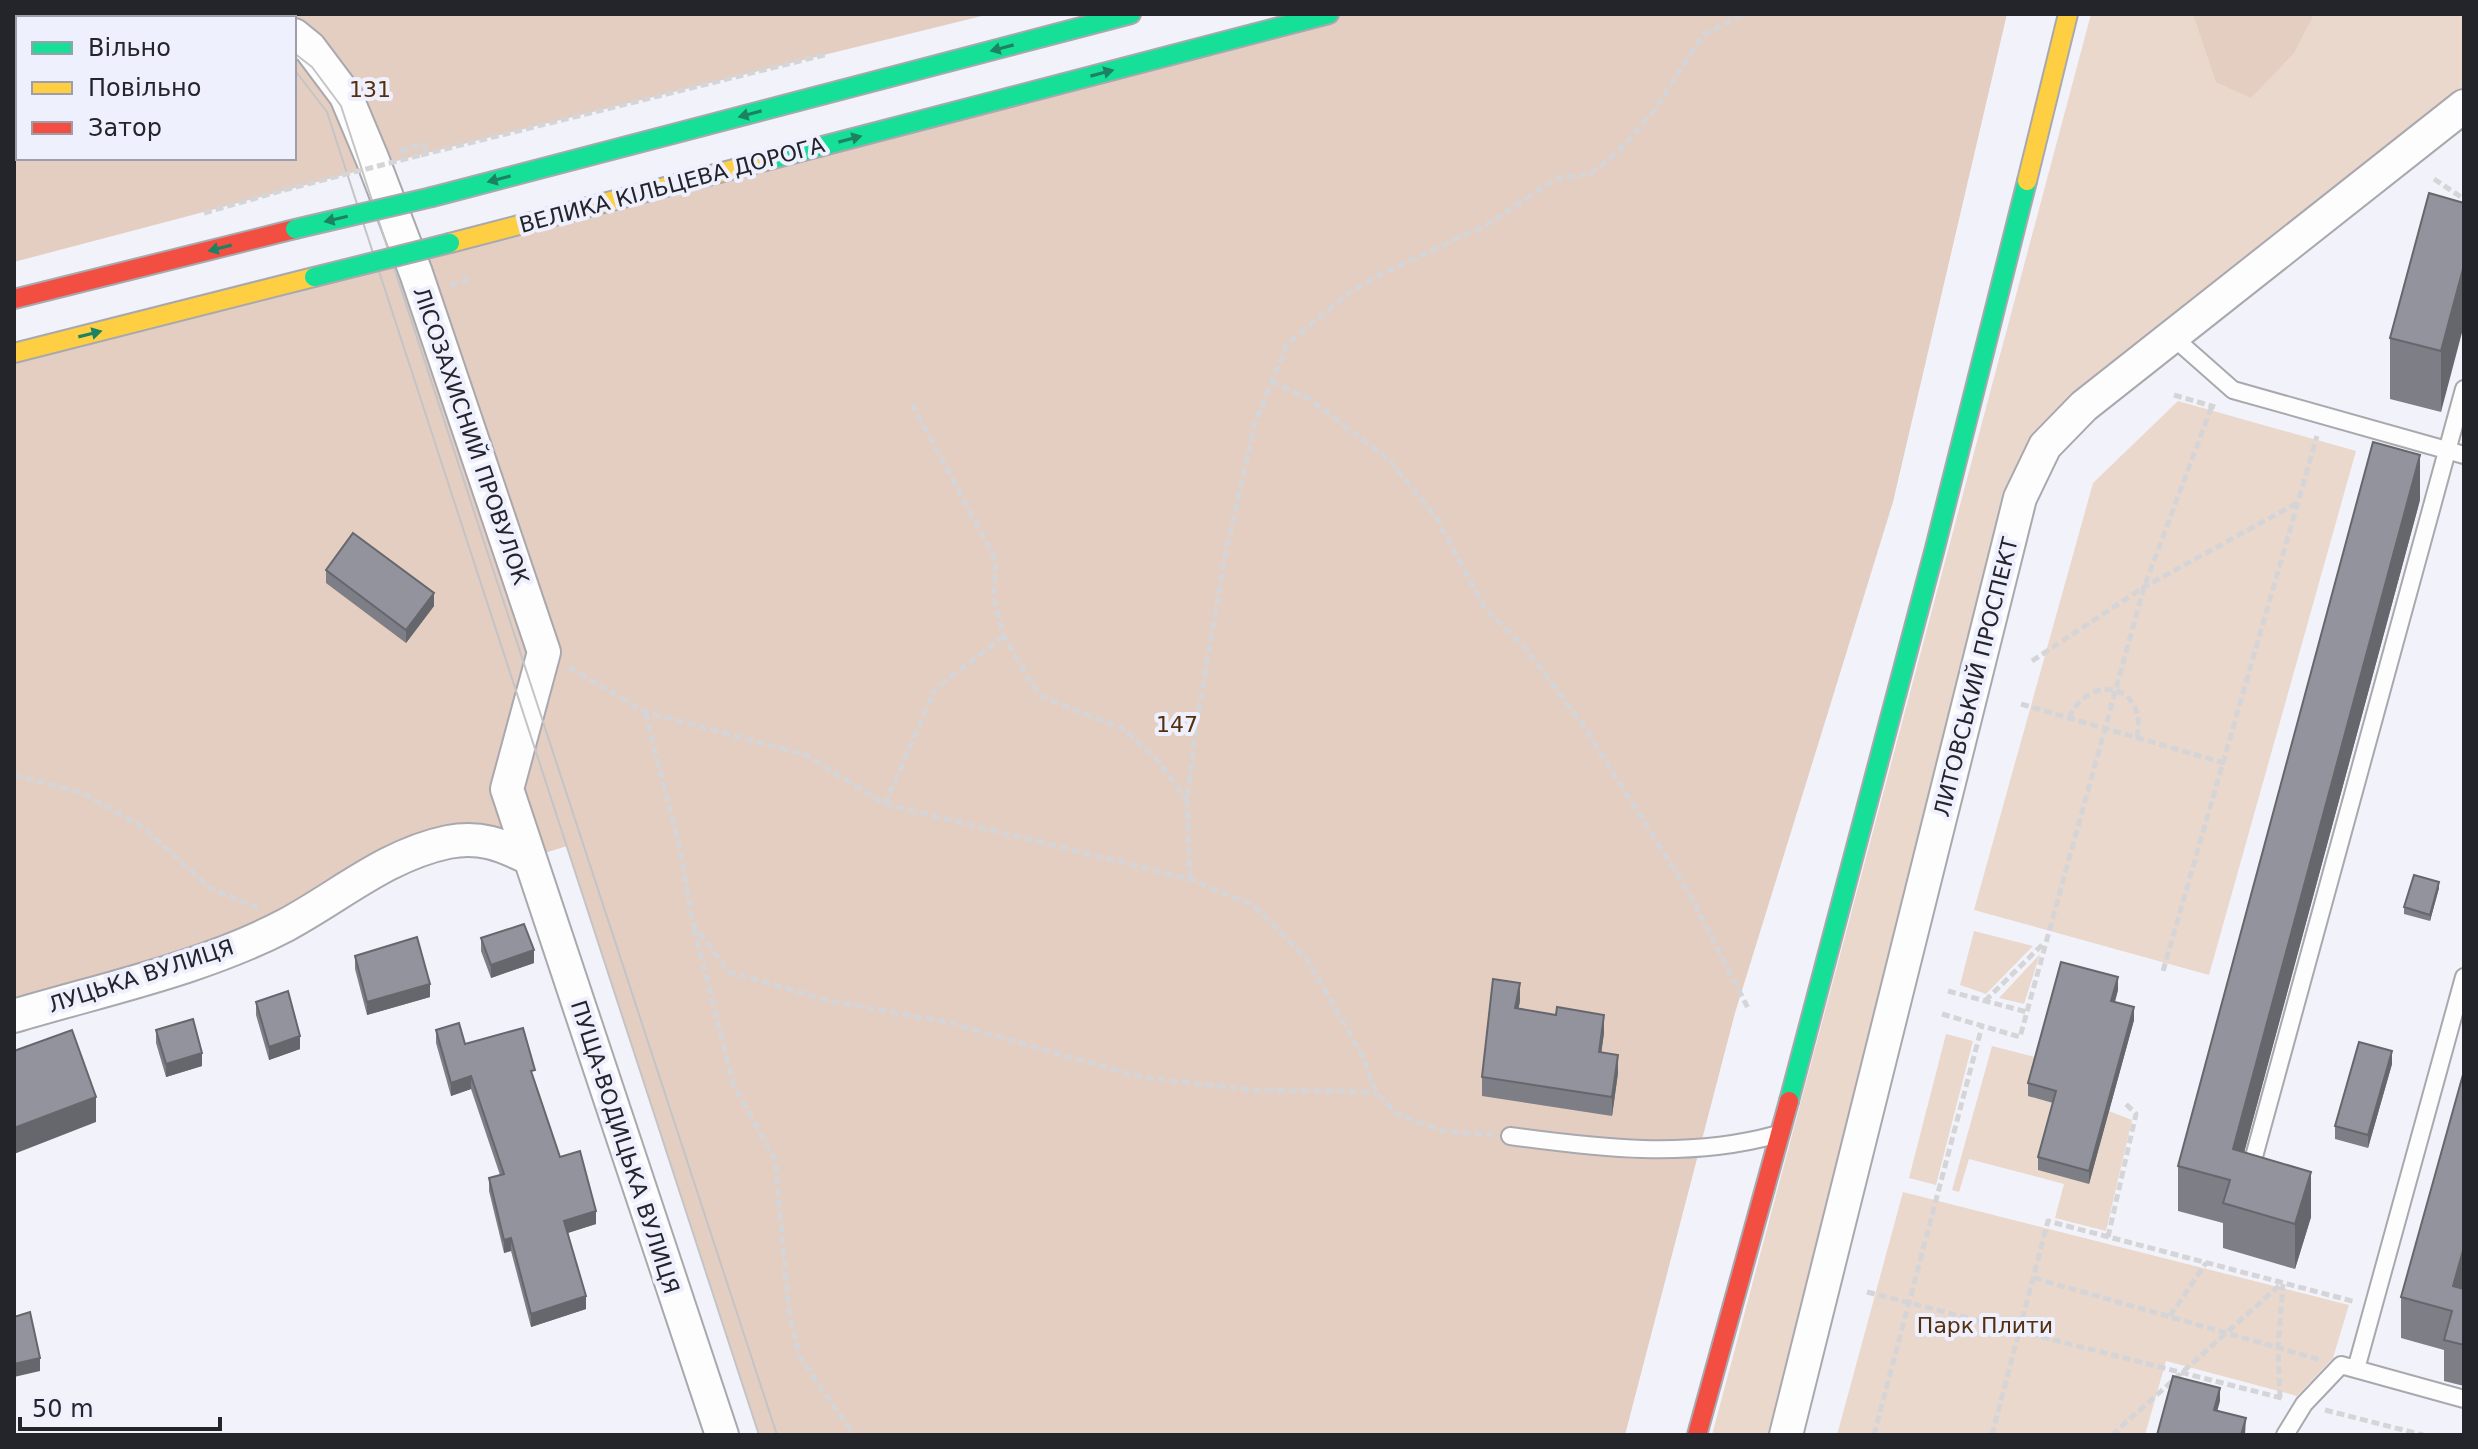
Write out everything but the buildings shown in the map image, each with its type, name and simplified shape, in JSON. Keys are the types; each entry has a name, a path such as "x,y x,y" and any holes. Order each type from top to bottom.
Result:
{"main road":[{"path":"14,299 432,197 1131,14"},
{"name":"ВЕЛИКА КІЛЬЦЕВА ДОРОГА","path":"14,353 1329,14"},
{"path":"1697,1435 1781,1133 2021,209 2068,14"}],"street":[{"name":"ЛІСОЗАХИСНИЙ ПРОВУЛОК","path":"296,37 310,48 346,96 372,158 416,273 544,652"},
{"name":"ЛИТОВСЬКИЙ ПРОСПЕКТ","path":"1786,1435 2020,498 2045,446 2084,406 2464,106"},
{"path":"529,858 507,789 544,652"},
{"name":"ЛУЦЬКА ВУЛИЦЯ","path":"14,1016 202,960 286,925 361,877 408,854 447,842 480,838 529,858"},
{"name":"ПУЩА-ВОДИЦЬКА ВУЛИЦЯ","path":"529,858 722,1435"}],"lane":[{"path":"2173,337 2233,390 2464,455"},
{"path":"2246,1188 2464,389"},
{"path":"2285,1435 2304,1404 2349,1367 2373,1307 2464,977"},
{"path":"1510,1136 1587,1146 1669,1150 1723,1146 1781,1133"},
{"path":"2349,1367 2464,1399"}],"path":[{"path":"1190,879 1187,801 1194,739 1226,551 1255,423 1287,344 1350,292 1485,226 1557,178 1590,174 1617,153 1653,112 1703,35 1743,14"},
{"path":"284,190 838,52"},
{"path":"396,152 424,144 424,154"},
{"path":"2434,179 2464,199"},
{"path":"442,287 466,281 464,273"},
{"path":"1271,381 1309,399 1388,459 1436,517 1486,610 1524,646 1583,725 1689,893 1749,1010"},
{"path":"912,404 996,560 993,597 1004,636 1042,697 1124,729 1158,761 1187,801"},
{"path":"1942,1014 2020,1037 2144,587 2212,406"},
{"path":"2163,971 2318,436"},
{"path":"2032,661 2144,587 2299,502"},
{"path":"885,804 935,689 1004,636"},
{"path":"544,652 645,712 806,755 885,804 1190,879 1253,905 1307,959 1363,1057 1376,1092 1397,1114 1443,1131 1510,1136"},
{"path":"2069,718 2083,696 2105,688 2134,704 2139,725 2137,737"},
{"path":"2021,704 2224,763"},
{"path":"645,712 734,1086 775,1159 789,1311 799,1356 854,1435"},
{"path":"14,775 83,793 144,828 210,888 265,910"},
{"path":"693,924 729,972 830,1001 947,1022 1140,1077 1253,1090 1376,1092"},
{"path":"1985,1001 2047,940"},
{"path":"1948,991 2027,1012"},
{"path":"1874,1435 1982,1026"},
{"path":"2108,1237 2136,1114 2125,1103"},
{"path":"1992,1435 2048,1221 2373,1307"},
{"path":"2170,1316 2206,1263"},
{"path":"2034,1277 2349,1367"},
{"path":"2112,1435 2283,1283"},
{"path":"2280,1398 2278,1347 2283,1283"},
{"path":"1867,1292 2423,1435"}],"green space":[{"name":"131","path":"14,14 990,14 427,153 14,262"},
{"name":"147","path":"1329,14 2007,14 1893,502 1735,1013 1625,1435 759,1435 567,846 529,858 480,838 285,925 14,1016 14,353"},
{"path":"2091,14 2464,14 2464,95 2011,491 1768,1435 1712,1435"},
{"path":"2193,14 2314,14 2294,53 2251,98 2216,82"},
{"path":"2178,401 2356,451 2209,975 1974,910 2093,483"},
{"path":"1974,931 2033,946 1986,994 1960,985"},
{"path":"2040,954 2024,1004 1999,998"},
{"path":"1946,1034 1973,1041 1936,1185 1909,1178"},
{"path":"1992,1046 2039,1058 2089,1184 2109,1111 2132,1120 2106,1231 2055,1218 2064,1184 1969,1159 1959,1192 1952,1190"},
{"name":"Парк Плити","path":"1903,1192 2349,1305 2333,1358 2297,1396 2166,1361 2145,1435 1837,1435"}],"tram line":[{"path":"225,14 232,16"},
{"path":"296,55 312,67 341,106 777,1435"},
{"path":"296,72 327,112 759,1435"}],"traffic: fast":[{"path":"432,197 1131,14"},
{"path":"765,161 1329,14"},
{"path":"1789,1101 1935,548 2027,181"},
{"path":"295,229 432,197"},
{"path":"314,277 450,243"}],"traffic: slow":[{"path":"2027,181 2068,14"},
{"path":"450,243 765,161"},
{"path":"14,353 314,277"}],"traffic: jam":[{"path":"14,299 295,229"},
{"path":"1697,1435 1789,1101"}]}
